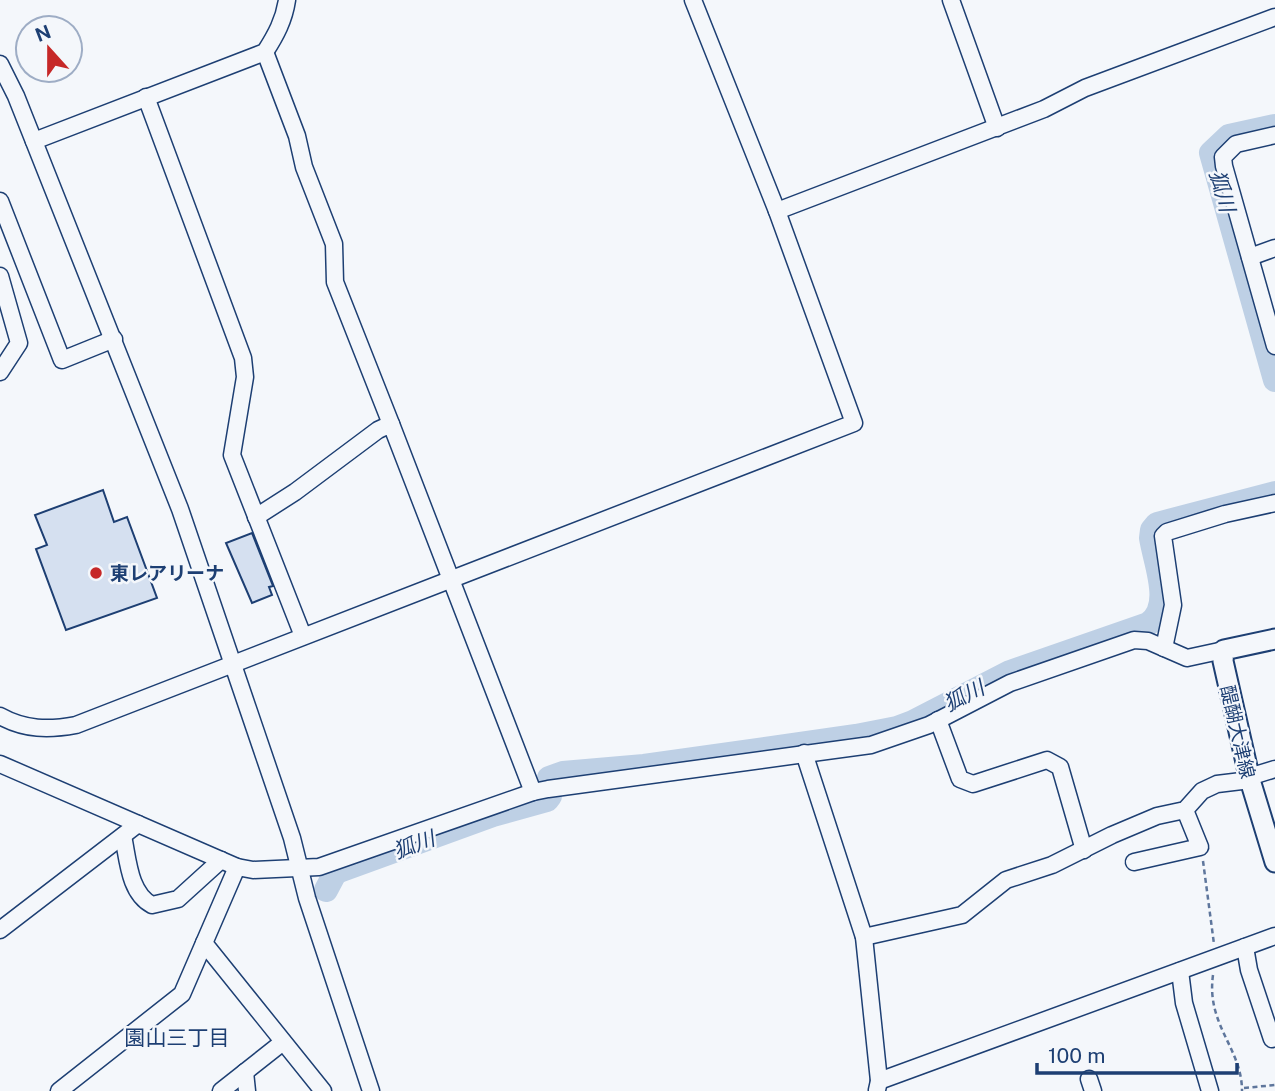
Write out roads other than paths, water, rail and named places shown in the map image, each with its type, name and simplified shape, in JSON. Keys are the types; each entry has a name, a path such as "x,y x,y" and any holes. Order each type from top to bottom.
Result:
{"main road":[{"path":"1224,650 1275,639"},
{"name":"醍醐大津線","path":"1224,650 1224,671 1249,779 1275,862"}],"street":[{"path":"34,141 265,52 277,34 287,0"},
{"path":"0,716 26,726 44,729 76,725 854,423 777,211 693,0"},
{"path":"951,0 997,128"},
{"path":"777,211 997,128 1044,109 1085,88 1275,17"},
{"path":"265,52 297,136 304,167 334,244 335,282 533,792"},
{"path":"0,64 16,96 176,498 292,838 307,898 371,1091"},
{"path":"146,97 243,358 245,377 232,455 303,636"},
{"path":"1275,135 1236,144 1223,157 1275,346"},
{"path":"0,201 62,360 114,339"},
{"path":"1250,257 1275,248"},
{"path":"0,276 19,343 0,372"},
{"path":"256,517 295,492 378,430 391,424"},
{"path":"1164,648 1173,605 1163,536 1167,532 1225,514 1275,503"},
{"path":"0,764 237,867 253,870 319,867 533,792 871,745 938,720 1010,682 1134,640 1148,641 1187,658 1224,650"},
{"path":"938,720 960,779 973,784 1047,760 1060,767 1084,850"},
{"path":"804,753 864,937 878,1086 1275,936"},
{"path":"864,937 962,915 1006,880 1052,865 1157,816 1185,810 1202,790 1217,784 1249,779 1275,769"},
{"path":"1134,862 1200,847 1185,810"},
{"path":"0,930 138,824"},
{"path":"123,836 136,891 142,900 152,905 178,899 221,860"},
{"path":"59,1091 183,994 237,867"},
{"path":"204,943 323,1091"},
{"path":"1245,947 1249,970 1269,1007 1272,1039"},
{"path":"1180,971 1184,1003 1210,1091"},
{"path":"221,1091 283,1042"},
{"path":"245,1072 247,1091"}],"waterway":[{"name":"狐川","path":"1275,126 1229,136 1211,153 1275,380"},
{"name":"狐川","path":"549,778 563,773 644,766 856,736 913,722 1010,672 1148,624 1156,616 1161,596 1159,572 1151,538 1152,530 1157,524 1275,493"},
{"name":"狐川","path":"326,890 339,871 493,815 547,800 550,796"}],"place":[{"name":"東レアリーナ","path":"96,573"}],"district":[{"name":"園山三丁目","path":"177,1038"}]}
